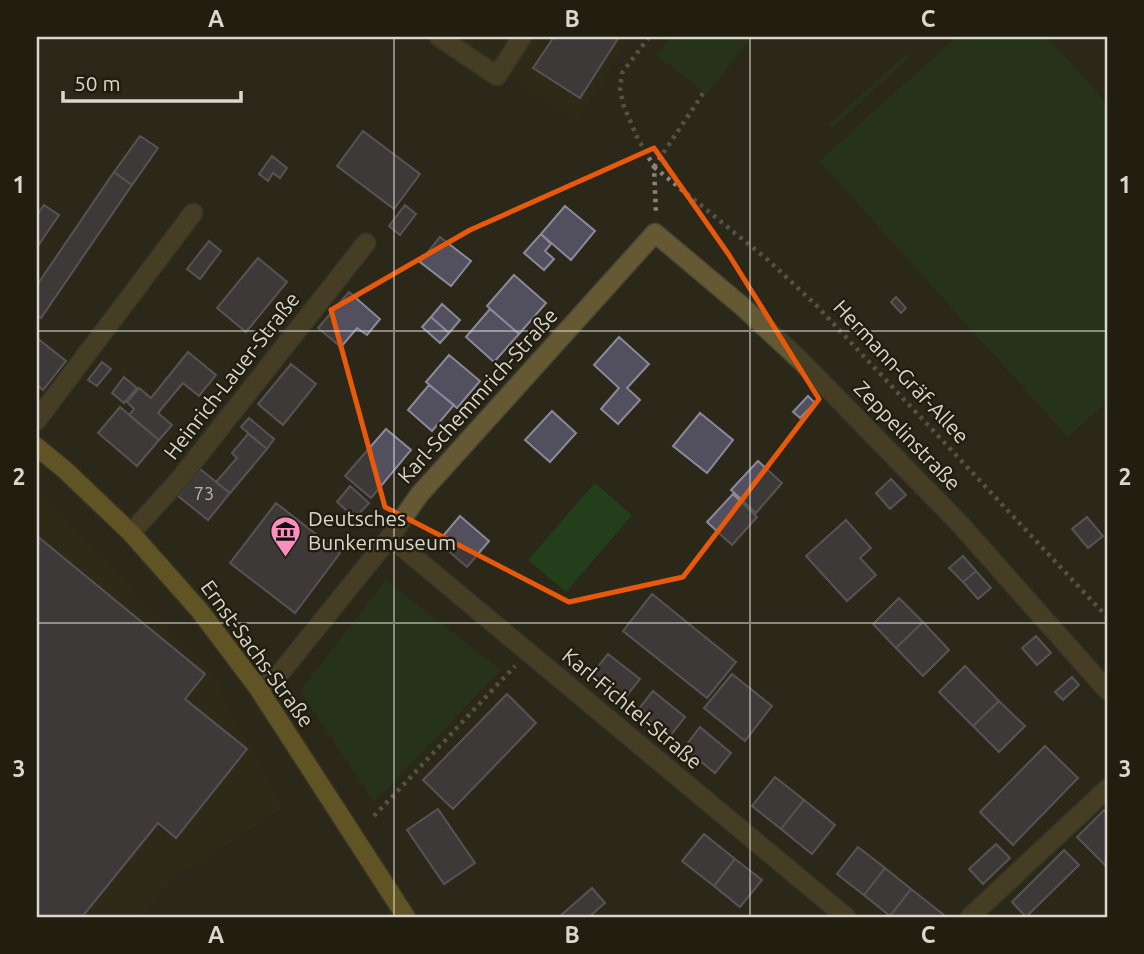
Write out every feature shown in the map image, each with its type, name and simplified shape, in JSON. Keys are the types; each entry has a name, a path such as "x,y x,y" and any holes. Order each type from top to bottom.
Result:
{"main road":[{"name":"Ernst-Sachs-Straße","path":"37,447 131,533 200,611 258,688 406,917"}],"street":[{"path":"439,37 497,76 522,37"},
{"path":"37,420 193,213"},
{"name":"Karl-Schemmrich-Straße","path":"258,688 281,672 390,537 419,495 655,233"},
{"name":"Zeppelinstraße","path":"655,233 743,307 809,370 959,523 1107,690"},
{"name":"Heinrich-Lauer-Straße","path":"131,533 179,480 366,243"},
{"name":"Karl-Fichtel-Straße","path":"390,537 846,917"},
{"path":"970,917 1107,789"}],"path":[{"path":"649,37 622,74 620,88 632,126 654,167 655,233"},
{"path":"654,167 704,92"},
{"name":"Hermann-Gräf-Allee","path":"654,167 768,260 816,305 1107,617"},
{"path":"374,816 528,652"}],"highlighted area":[{"path":"654,148 729,255 819,399 683,577 569,602 385,507 331,310 470,230"}],"shaded area":[{"path":"452,37 630,37 576,122"},
{"path":"37,490 209,670 282,808 193,868 181,869 141,917 37,917"}],"green space":[{"path":"670,37 751,37 707,94 656,55"},
{"path":"956,37 1047,37 1107,104 1107,402 1068,437 819,161"},
{"path":"906,54 909,58 832,128 829,124"},
{"path":"595,483 632,515 566,592 528,560"},
{"path":"386,580 501,670 374,802 300,691"}],"building":[{"path":"554,37 619,37 580,98 533,68"},
{"path":"363,131 420,174 394,209 337,166"},
{"path":"140,136 158,148 132,185 114,172"},
{"path":"272,156 287,168 280,178 273,173 268,181 259,174"},
{"path":"114,172 132,185 41,318 37,315 37,285"},
{"path":"44,205 59,215 38,246 37,215"},
{"path":"405,205 416,214 400,235 389,226"},
{"path":"565,206 595,231 571,260 541,234"},
{"path":"541,234 551,244 545,251 554,259 544,270 524,253"},
{"path":"440,237 471,261 451,286 420,262"},
{"path":"209,241 221,251 200,279 187,269"},
{"path":"258,258 287,282 246,332 217,308"},
{"path":"514,275 546,303 519,334 487,306"},
{"path":"349,292 380,319 367,335 357,328 341,347 318,328"},
{"path":"896,297 906,308 901,313 891,302"},
{"path":"442,304 460,320 449,333 431,317"},
{"path":"490,309 519,334 494,362 466,337"},
{"path":"431,317 449,333 440,343 422,327"},
{"path":"619,337 649,364 627,388 640,400 618,424 601,409 619,388 594,365"},
{"path":"37,338 66,361 43,390 37,385"},
{"path":"188,352 216,375 199,396 183,383 158,413 172,425 159,440 129,415 134,409 127,402 139,388 151,398"},
{"path":"449,355 480,381 457,408 426,382"},
{"path":"102,362 111,369 97,386 88,380"},
{"path":"291,364 316,384 283,425 258,404"},
{"path":"124,377 137,388 124,403 112,393"},
{"path":"429,385 454,405 432,431 408,410"},
{"path":"808,396 815,403 800,418 793,412"},
{"path":"120,407 159,440 137,466 98,433"},
{"path":"552,411 576,433 550,462 525,440"},
{"path":"700,413 733,440 707,473 673,446"},
{"path":"249,418 274,439 267,449 241,427"},
{"path":"386,429 411,450 371,498 345,476"},
{"path":"248,434 267,449 230,493 216,482 237,458 232,453"},
{"path":"758,461 782,483 756,513 731,490"},
{"path":"200,469 230,493 208,520 178,496"},
{"path":"891,479 906,495 890,509 876,493"},
{"path":"350,486 369,503 355,518 337,502"},
{"path":"733,494 757,517 732,545 707,522"},
{"name":"Deutsches Bunkermuseum","path":"276,503 340,553 295,613 230,563"},
{"path":"460,516 489,541 467,567 438,542"},
{"path":"1087,517 1103,536 1088,548 1072,529"},
{"path":"846,520 871,548 860,558 876,575 847,601 806,556"},
{"path":"37,536 205,674 185,699 247,749 176,838 158,823 82,917 37,917"},
{"path":"963,556 976,571 963,582 949,568"},
{"path":"976,571 991,588 978,599 963,582"},
{"path":"652,594 736,662 707,698 623,631"},
{"path":"899,598 923,622 896,648 873,624"},
{"path":"923,622 949,650 923,676 896,648"},
{"path":"1036,636 1051,653 1037,665 1022,648"},
{"path":"608,654 640,679 624,699 592,674"},
{"path":"965,666 999,701 973,726 939,692"},
{"path":"732,674 772,706 745,741 704,708"},
{"path":"1072,677 1079,685 1063,700 1055,692"},
{"path":"653,691 685,717 670,736 637,711"},
{"path":"507,694 536,723 453,809 423,780"},
{"path":"999,701 1025,726 999,752 973,726"},
{"path":"700,727 731,753 715,773 684,748"},
{"path":"1045,746 1078,778 1013,845 980,812"},
{"path":"775,777 804,800 781,829 752,806"},
{"path":"804,800 835,825 812,854 781,829"},
{"path":"438,809 475,863 444,884 407,830"},
{"path":"1104,810 1107,814 1107,867 1077,837"},
{"path":"704,834 735,859 714,886 682,861"},
{"path":"996,844 1010,858 983,884 969,869"},
{"path":"858,847 885,868 864,895 837,874"},
{"path":"1064,850 1079,865 1026,917 1012,902"},
{"path":"735,859 762,880 740,907 714,886"},
{"path":"885,868 911,889 890,916 864,895"},
{"path":"592,888 605,903 589,917 559,917"},
{"path":"911,889 944,915 943,917 890,916"}],"place":[{"name":"Deutsches Bunkermuseum","path":"285,558"}]}
